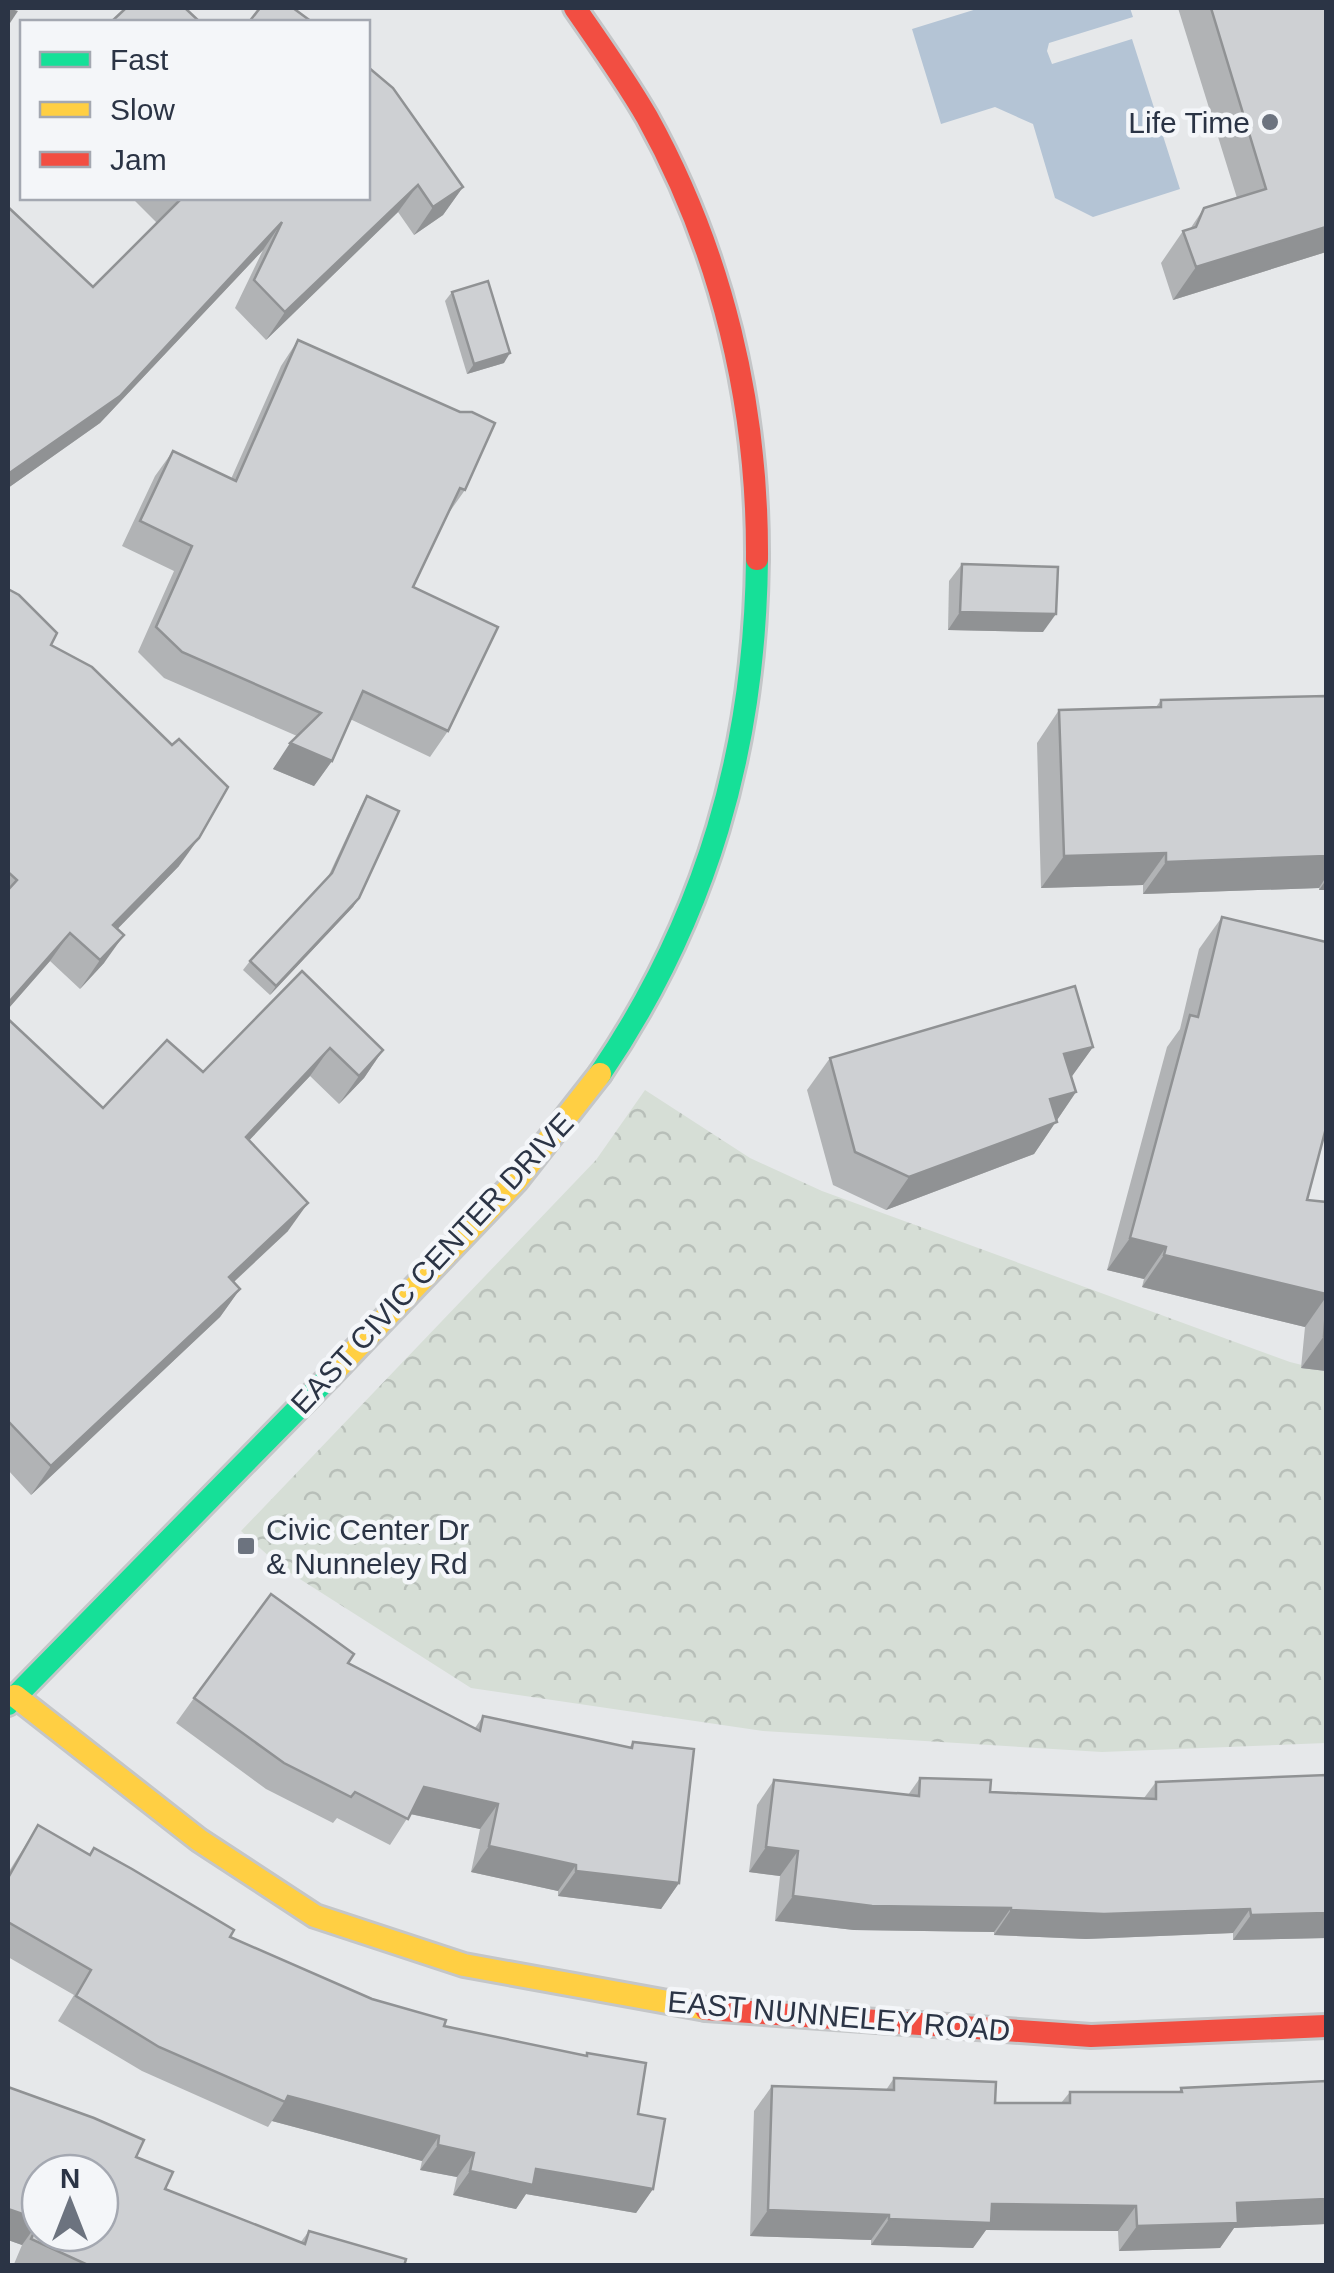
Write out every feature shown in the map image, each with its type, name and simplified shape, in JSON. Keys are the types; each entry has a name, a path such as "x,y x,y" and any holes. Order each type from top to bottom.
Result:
{"street":[{"name":"EAST CIVIC CENTER DRIVE","path":"11,1700 344,1362 554,1138 591,1088 652,989 684,922 729,798 752,652 760,560 754,461 735,344 698,231 664,149 622,75 575,8"},
{"name":"EAST NUNNELEY ROAD","path":"11,1700 199,1840 314,1916 464,1965 708,2010 1091,2036 1326,2026"}],"green space":[{"path":"645,1090 750,1158 822,1191 1290,1362 1326,1371 1326,1743 1102,1752 763,1731 471,1688 281,1567 241,1531 596,1160"}],"water":[{"path":"980,8 1130,8 1133,17 1049,43 1047,51 1052,64 1132,39 1180,189 1093,217 1055,198 1033,124 995,107 941,124 912,29"}],"building":[{"path":"126,8 185,8 198,20 113,20"},
{"path":"260,8 293,8 309,20 251,20"},
{"name":"Life Time","path":"1211,8 1326,8 1326,227 1196,267 1183,231 1196,227 1204,208 1266,189"},
{"path":"370,69 393,88 463,187 433,207 418,185 285,312 254,280 282,222 120,396 8,474 8,207 93,287 180,200 370,200"},
{"path":"488,281 510,353 474,364 452,292"},
{"path":"298,340 460,412 472,412 495,423 465,490 460,488 413,587 498,627 448,731 363,691 332,761 290,743 321,713 182,652 156,627 192,546 140,521 173,451 236,481"},
{"path":"962,564 1058,567 1056,614 960,612"},
{"path":"8,589 57,633 51,645 92,667 172,745 179,739 228,787 199,838 113,925 124,935 100,960 70,933 8,1003 8,890 17,880 8,872"},
{"path":"1326,696 1326,856 1166,862 1166,853 1064,856 1059,710 1161,707 1161,700"},
{"path":"367,796 399,811 359,898 276,986 250,961 332,873"},
{"path":"1222,917 1326,942 1326,1128 1307,1200 1326,1202 1326,1294 1164,1255 1166,1247 1130,1238 1190,1015 1198,1017"},
{"path":"302,971 383,1050 359,1076 330,1048 246,1137 308,1203 229,1277 240,1289 51,1466 8,1421 8,1019 103,1108 167,1040 203,1072"},
{"path":"1075,986 1093,1047 1064,1054 1076,1092 1050,1099 1057,1122 909,1177 855,1152 830,1058"},
{"path":"271,1594 354,1654 348,1663 480,1731 483,1716 632,1748 633,1742 694,1749 679,1883 576,1871 576,1865 489,1846 498,1804 424,1787 408,1819 355,1792 351,1797 284,1763 194,1698"},
{"path":"1326,1775 1326,1913 1251,1915 1250,1909 1104,1914 872,1906 793,1896 798,1851 766,1847 774,1780 919,1796 920,1778 991,1780 990,1792 1156,1799 1156,1782"},
{"path":"38,1825 90,1855 94,1848 132,1869 234,1930 230,1937 372,1999 446,2020 444,2026 587,2056 646,2063 638,2114 665,2119 653,2189 536,2169 533,2185 470,2171 474,2153 438,2145 439,2136 288,2096 285,2102 159,2047 76,1996 91,1970 8,1922 8,1878"},
{"path":"894,2078 996,2082 995,2103 1070,2103 1070,2092 1182,2092 1181,2088 1326,2081 1326,2199 1237,2203 1238,2223 1137,2226 1136,2206 992,2204 991,2223 768,2210 772,2086 894,2090"},
{"path":"8,2087 144,2140 136,2157 173,2172 165,2189 305,2244 309,2231 406,2259 404,2266 90,2266 62,2253 120,2253 120,2153 20,2153 20,2213 8,2209"}],"traffic: fast":[{"path":"600,1074 669,954 718,828 747,697 757,559"},
{"path":"8,1704 329,1377"}],"traffic: slow":[{"path":"329,1377 516,1181 600,1074"},
{"path":"15,1696 199,1840 315,1916 464,1965 706,2009"}],"traffic: jam":[{"path":"575,8 647,117 696,221 715,276 730,331 751,444 757,559"},
{"path":"706,2009 1091,2036 1326,2026"}],"place":[{"name":"Life Time","path":"1270,122"},
{"name":"Civic Center Dr & Nunneley Rd","path":"246,1546"}]}
